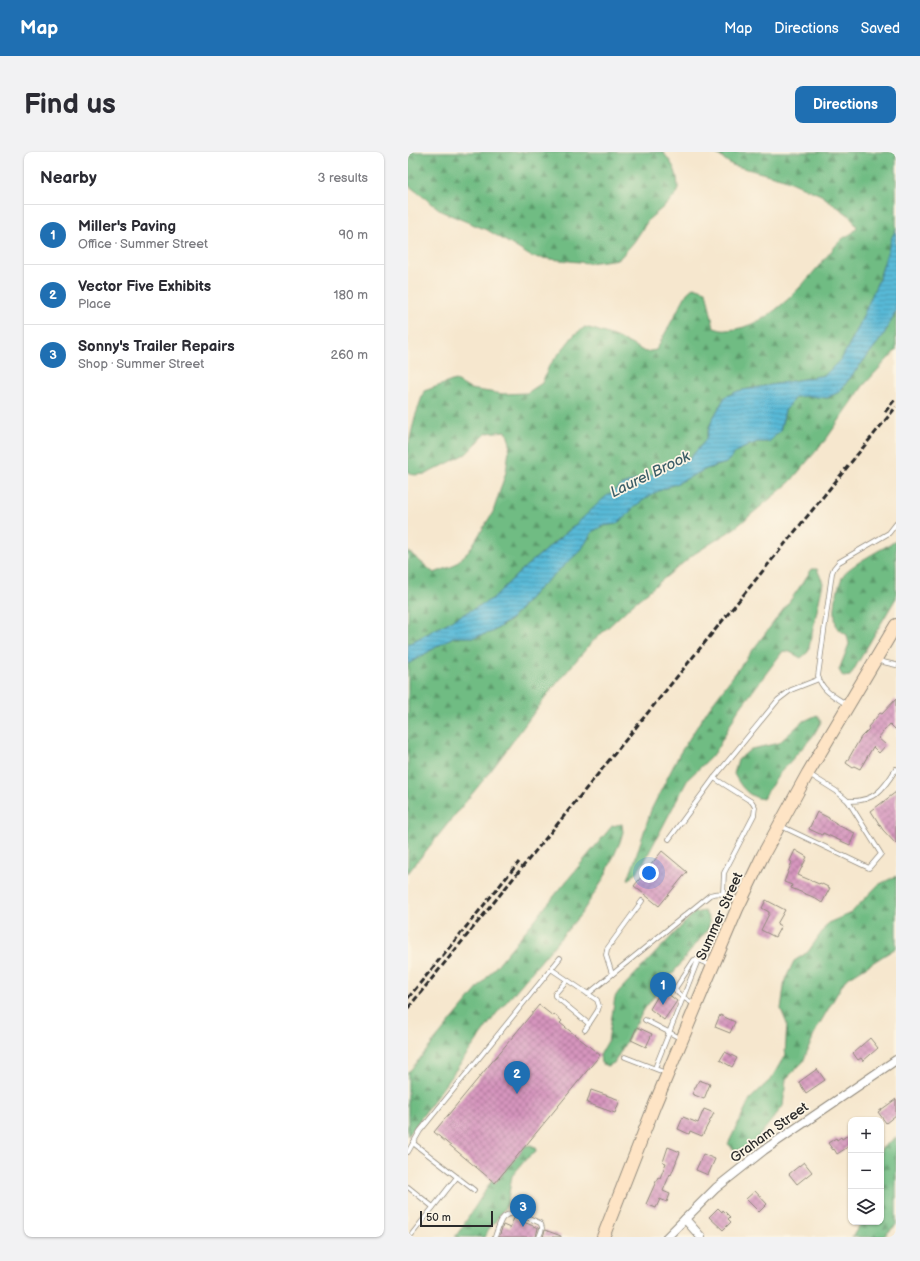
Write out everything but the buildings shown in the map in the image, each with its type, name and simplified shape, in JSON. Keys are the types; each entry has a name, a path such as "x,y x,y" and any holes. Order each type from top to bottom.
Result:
{"main road":[{"name":"Summer Street","path":"603,1237 696,1005 741,901 763,855 808,773 895,627"}],"street":[{"name":"Graham Street","path":"667,1237 716,1188 764,1150 896,1060"},
{"path":"684,1219 701,1237"}],"lane":[{"path":"848,705 828,692 822,686 818,676 832,573 839,562 889,533 896,524"},
{"path":"876,659 896,665"},
{"path":"669,839 714,778 778,700 791,690 819,679"},
{"path":"848,801 866,799 876,795 885,787 896,769"},
{"path":"779,825 869,868 881,854 848,801 836,791 808,773"},
{"path":"714,778 752,802 755,810 754,815 724,873 723,894"},
{"path":"588,994 710,895 718,893 741,901"},
{"path":"612,974 606,955 607,949 642,901"},
{"path":"408,1152 420,1131 560,958"},
{"path":"696,1005 683,998 676,992 675,989 694,960 698,960 713,966"},
{"path":"655,1068 698,960"},
{"path":"551,969 597,1000 599,1006 598,1010 585,1030"},
{"path":"567,980 555,996 589,1024"},
{"path":"645,1020 682,1039"},
{"path":"625,1057 668,1073"},
{"path":"413,1143 474,1190"},
{"path":"412,1234 457,1177"},
{"path":"408,1187 433,1207"},
{"path":"495,1237 501,1220 508,1214 514,1213 540,1223 542,1228 539,1237"}],"green space":[{"path":"408,152 663,152 675,170 678,192 666,205 649,219 634,242 619,259 588,263 532,257 489,231 443,212 408,185"},
{"path":"714,152 896,152 896,229 879,279 857,330 842,358 825,375 738,391 725,397 712,420 705,441 690,458 666,470 622,485 524,568 492,599 408,644 408,551 434,573 453,566 469,551 493,512 506,472 510,443 506,431 487,433 466,454 426,474 413,475 408,472 408,447 415,417 424,391 455,380 470,389 503,394 527,393 542,383 549,366 574,335 585,327 616,337 645,352 656,350 687,293 694,287 706,291 714,328 725,330 743,327 760,320 790,298 839,242 853,232 857,227 850,216 821,195 784,179 732,165"},
{"path":"896,311 896,350 863,386 827,438 790,482 735,528 694,554 634,603 591,643 547,695 493,768 408,873 408,664 453,637 474,637 492,632 511,620 535,592 581,550 593,531 603,526 616,524 635,506 654,492 680,482 706,469 726,463 737,451 757,442 769,442 780,431 785,411 795,397 810,396 827,398 839,392 883,336"},
{"path":"896,541 896,598 850,676 843,677 839,670 849,644 847,635 837,628 835,620 836,600 840,583 844,574 848,570 868,556"},
{"path":"812,569 817,569 823,583 808,652 801,658 790,652 783,651 737,712 715,753 688,779 645,860 638,871 630,879 628,879 651,810 680,753 709,708"},
{"path":"817,715 821,722 813,736 778,775 763,799 749,794 739,783 734,774 738,760 751,749 779,743 802,722"},
{"path":"622,824 623,832 620,842 603,880 581,914 496,1014 408,1136 408,1073 612,826"},
{"path":"896,876 896,948 845,980 816,1030 803,1062 786,1079 783,1106 752,1145 736,1151 728,1144 750,1099 771,1079 785,1055 787,1024 781,1009 785,980 794,961 808,952 828,923 851,913 878,885"},
{"path":"704,911 709,921 708,929 645,1008 614,1063 607,1066 601,1063 600,1055 608,1041 615,997 619,991 694,913"},
{"path":"896,1137 896,1225 883,1237 852,1237 860,1225 884,1225 884,1147"},
{"path":"531,1145 535,1147 536,1151 526,1159 512,1176 507,1205 484,1237 455,1237 492,1180 495,1183 525,1146"}],"water":[{"path":"896,229 896,311 883,336 839,392 827,398 810,396 795,397 785,411 780,431 769,442 757,442 737,451 726,463 706,469 654,493 635,506 616,524 603,526 593,531 581,550 535,592 511,619 492,632 474,637 453,637 408,664 408,644 492,599 524,568 572,528 604,498 622,485 666,470 690,458 705,441 712,420 725,397 738,391 825,375 842,358 857,330 879,279 892,237"}],"railway":[{"path":"885,412 896,398"},
{"path":"408,1008 896,407"},
{"path":"408,998 519,862"}],"place":[{"name":"Miller's Paving","path":"663,1005"},
{"name":"Vector Five Exhibits","path":"517,1094"},
{"name":"Sonny's Trailer Repairs","path":"523,1227"}],"water label":[{"name":"Laurel Brook","path":"650,474"}]}
